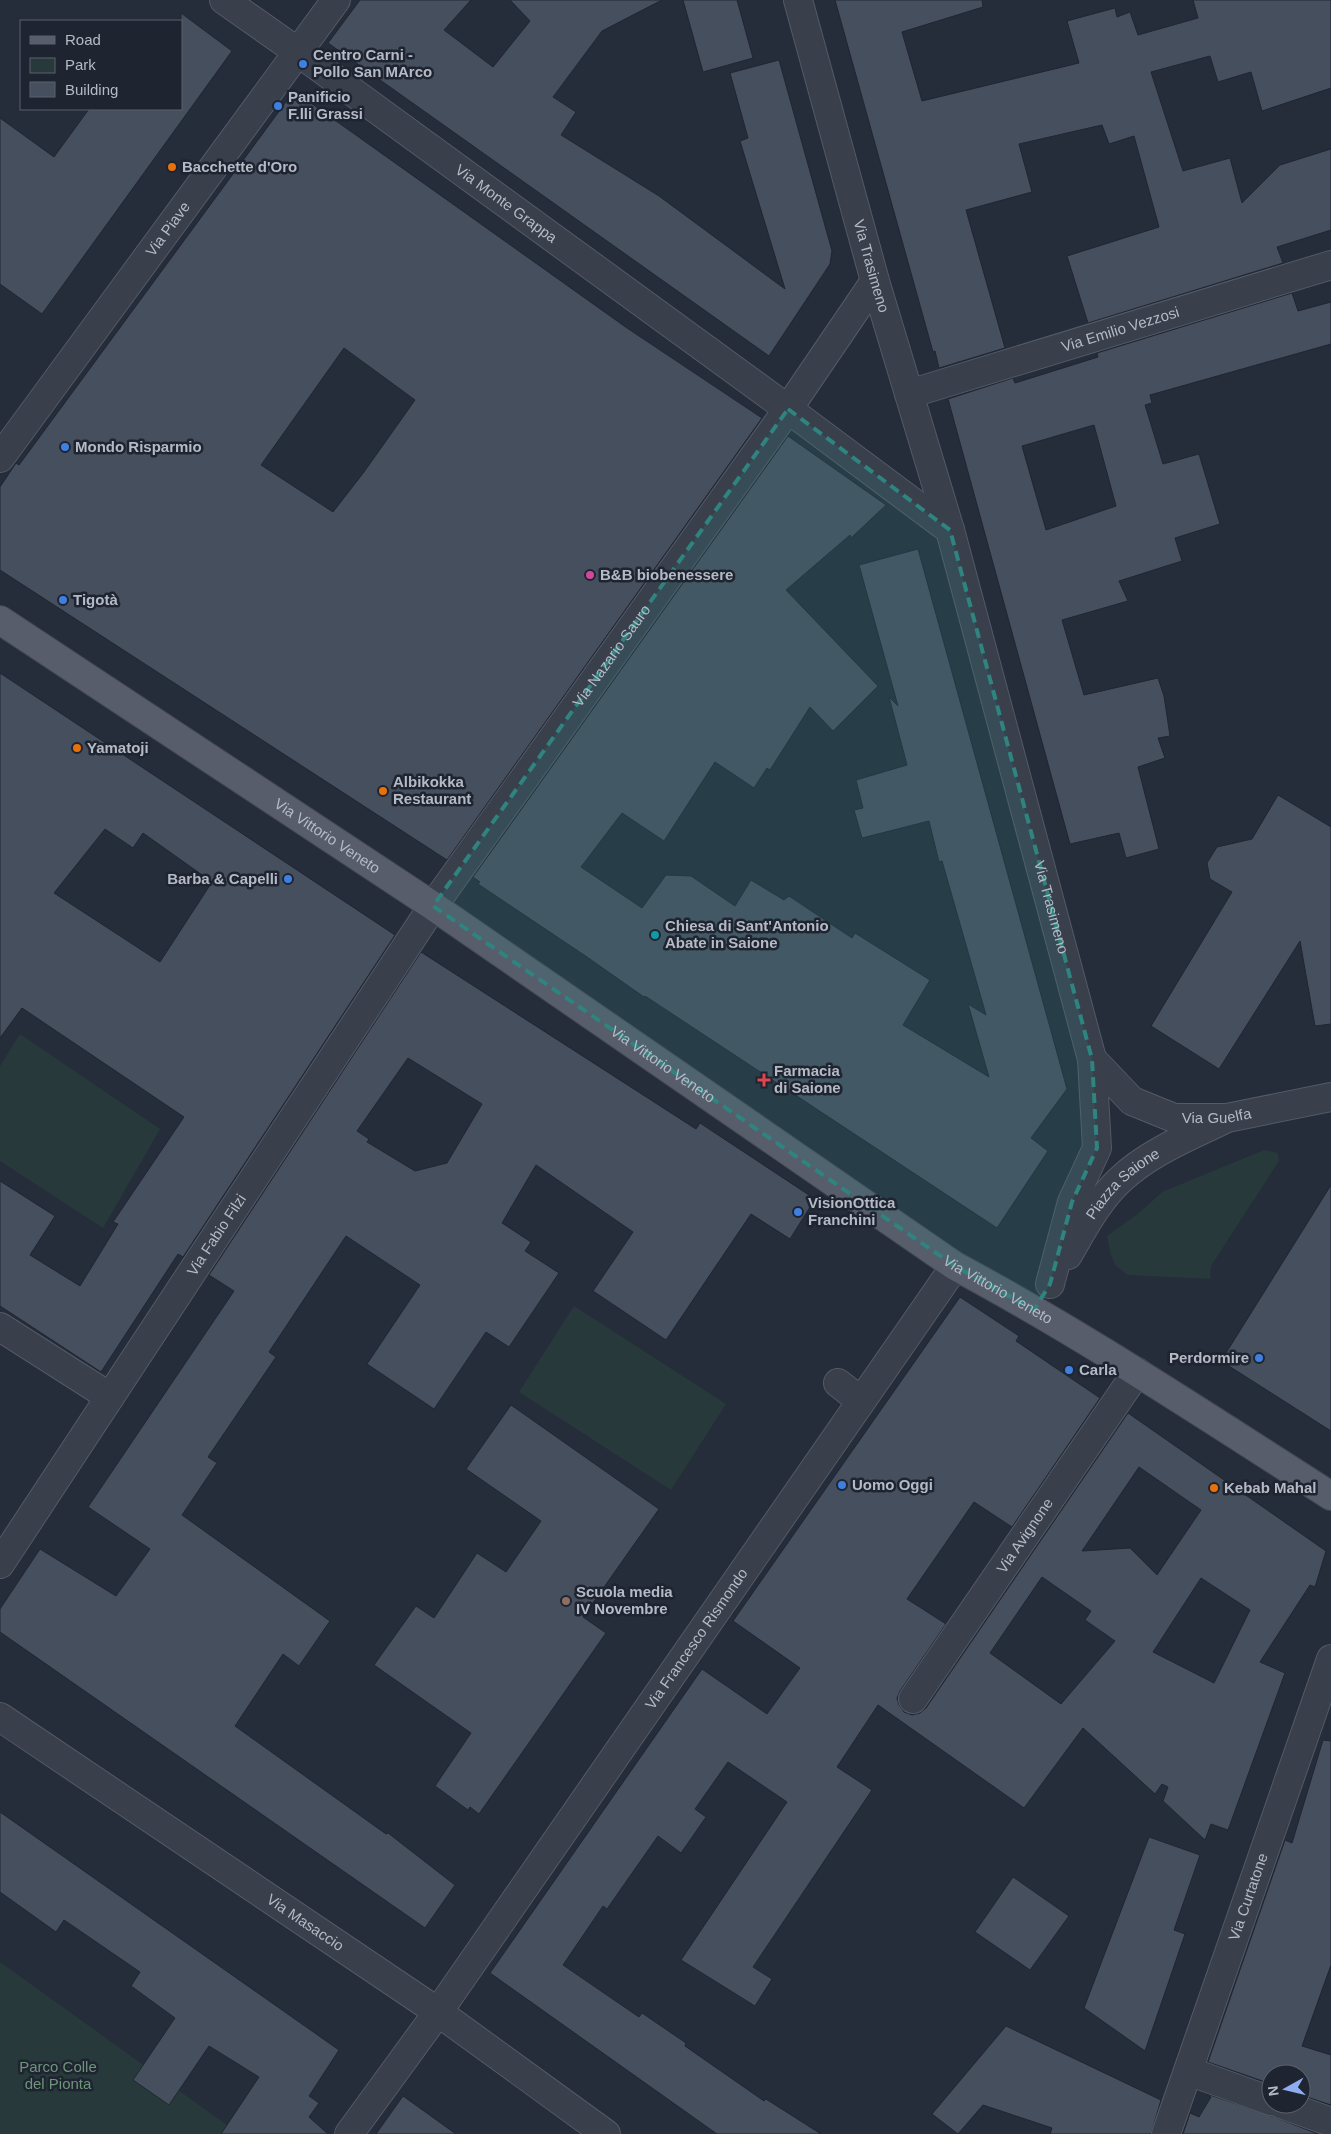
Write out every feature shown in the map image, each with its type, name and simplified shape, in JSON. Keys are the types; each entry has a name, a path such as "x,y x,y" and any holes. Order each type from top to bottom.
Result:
{"main road":[{"name":"Via Vittorio Veneto","path":"0,620 433,906 955,1266 1034,1310 1137,1372 1331,1496"}],"street":[{"name":"Via Monte Grappa","path":"224,0 788,409"},
{"name":"Via Piave","path":"0,458 336,0"},
{"name":"Via Trasimeno","path":"798,0 875,281 950,530 1092,1060 1097,1148 1072,1202 1050,1284"},
{"name":"Via Emilio Vezzosi","path":"909,394 1331,264"},
{"name":"Via Nazario Sauro","path":"433,906 788,409 875,281"},
{"path":"788,409 950,530"},
{"name":"Via Fabio Filzi","path":"0,1564 433,906"},
{"name":"Via Guelfa","path":"1092,1060 1132,1101 1174,1118 1227,1118 1331,1097"},
{"name":"Piazza Saione","path":"1034,1310 1090,1216 1120,1180 1162,1149 1227,1118"},
{"name":"Via Francesco Rismondo","path":"349,2134 438,2012 955,1266"},
{"path":"0,1327 110,1397"},
{"name":"Via Avignone","path":"913,1699 1137,1372"},
{"path":"838,1383 861,1402"},
{"name":"Via Curtatone","path":"1166,2134 1331,1659"},
{"name":"Via Masaccio","path":"0,1717 438,2012 606,2134"},
{"path":"1188,2072 1261,2098"},
{"path":"1309,2114 1331,2122"}],"highlighted area":[{"path":"788,409 950,530 1092,1059 1097,1148 1072,1202 1050,1284 1034,1310 955,1266 433,906"}],"green space":[{"path":"20,1034 160,1129 103,1228 0,1161 0,1066"},
{"path":"1264,1150 1278,1153 1279,1161 1211,1266 1210,1279 1128,1275 1116,1266 1111,1256 1107,1236 1139,1213 1162,1192"},
{"path":"574,1306 726,1404 671,1490 519,1392"},
{"name":"Parco Colle del Pionta","path":"0,1962 217,2118 239,2134 0,2134"}],"building":[{"path":"360,0 471,0 444,30 493,67 530,21 510,0 662,0 602,31 553,97 576,112 561,135 659,196 785,289 740,141 748,138 730,73 779,60 832,251 830,264 769,356 328,43"},
{"path":"683,0 737,0 753,58 703,72"},
{"path":"835,0 982,0 983,7 902,32 922,101 1079,63 1067,21 1115,8 1117,17 1130,12 1138,35 1198,18 1193,0 1331,0 1331,88 1262,111 1251,72 1218,82 1210,56 1151,72 1183,171 1230,158 1242,203 1280,165 1331,149 1331,230 1277,247 1283,263 1088,323 1067,256 1159,227 1134,136 1109,144 1102,125 1019,144 1032,192 966,210 1005,348 939,368"},
{"path":"181,13 232,51 42,314 0,284 0,118 54,157 88,110 182,110"},
{"path":"294,91 627,328 762,418 447,860 0,570 0,487 16,463 19,465","holes":["344,348 415,400 333,512 261,465"]},
{"path":"1292,293 1298,311 1331,302 1331,344 1150,395 1152,403 1145,405 1163,464 1199,454 1220,524 1175,538 1182,561 1119,581 1128,601 1062,620 1084,695 1158,678 1164,696 1170,736 1158,738 1165,758 1138,767 1159,849 1126,858 1119,833 1070,844 948,399 1013,378 1015,383 1098,357 1097,353","holes":["1094,425 1116,506 1046,530 1022,446"]},
{"path":"788,436 886,505 851,538 850,535 786,590 878,686 833,731 810,707 770,770 767,768 754,788 715,762 664,841 622,813 581,867 642,908 666,875 691,876 735,906 751,880 784,900 789,896 852,938 855,933 930,980 903,1025 989,1077 968,1004 986,1015 942,861 939,862 929,821 862,838 854,810 863,808 856,780 907,765 889,697 898,706 859,565 918,549 1067,1089 1031,1138 1048,1151 997,1228 644,997 478,884 480,882 473,877"},
{"path":"0,673 395,935 183,1257 178,1254 101,1372 0,1306 0,1181 55,1216 30,1255 80,1286 118,1224 113,1222 184,1117 22,1008 0,1038","holes":["105,829 133,848 143,833 212,882 160,962 54,893"]},
{"path":"1278,795 1331,827 1331,1024 1315,1026 1300,941 1219,1069 1151,1026 1232,892 1210,879 1207,863 1217,847 1252,839"},
{"path":"421,952 696,1129 700,1123 815,1199 790,1239 751,1214 666,1340 593,1291 633,1232 536,1165 502,1223 531,1242 525,1251 559,1273 509,1347 486,1332 434,1409 367,1364 420,1285 346,1236 269,1352 276,1357 208,1457 217,1463 182,1515 330,1621 299,1666 283,1654 235,1726 386,1834 388,1833 455,1885 425,1928 0,1632 0,1609 40,1549 116,1596 150,1549 88,1507 234,1291 209,1275","holes":["408,1058 482,1104 447,1163 415,1171 367,1142 369,1139 357,1131"]},
{"path":"1331,1185 1331,1431 1221,1361"},
{"path":"960,1297 1019,1336 1016,1341 1100,1398 1012,1527 974,1502 907,1599 946,1624 900,1691 897,1698 904,1712 912,1715 920,1713 926,1708 1128,1413 1326,1551 1315,1587 1310,1585 1260,1662 1285,1673 1228,1830 1211,1824 1205,1840 1163,1801 1168,1787 1162,1784 1155,1794 1083,1728 1024,1808 878,1705 837,1767 872,1790 753,1967 772,1979 755,2006 681,1960 787,1802 728,1762 695,1809 706,1817 681,1853 658,1836 607,1909 603,1906 563,1965 639,2017 642,2013 686,2043 685,2046 764,2101 766,2099 821,2134 717,2134 490,1973 702,1669 767,1714 800,1668 733,1621","holes":["1139,1467 1201,1510 1157,1575 1130,1548 1082,1551","1042,1577 1091,1611 1085,1620 1115,1641 1061,1704 990,1653","1201,1578 1250,1610 1214,1683 1153,1652"]},
{"path":"511,1405 659,1509 583,1617 606,1633 479,1814 470,1807 468,1810 435,1786 471,1733 374,1665 416,1606 434,1618 477,1553 506,1572 541,1521 466,1469"},
{"path":"1323,1740 1331,1741 1331,1965 1302,2046 1331,2055 1331,2105 1311,2098 1311,2064 1261,2064 1261,2081 1208,2062 1285,1840 1292,1843"},
{"path":"0,1812 339,2050 309,2096 319,2103 309,2117 328,2134 221,2134 259,2077 209,2046 169,2105 133,2080 175,2018 131,1986 140,1972 64,1920 56,1932 0,1892"},
{"path":"1149,1837 1200,1855 1174,1930 1185,1934 1145,2051 1084,2008"},
{"path":"1013,1877 1069,1916 1030,1970 975,1932"},
{"path":"1006,2026 1161,2100 1151,2134 1050,2134 1052,2128 983,2105 958,2134 932,2114"},
{"path":"1207,2094 1318,2134 1183,2134 1190,2113 1199,2117 1211,2097"},
{"path":"403,2096 456,2134 376,2134"}],"place":[{"name":"Centro Carni - Pollo San MArco","path":"303,64"},
{"name":"Panificio F.lli Grassi","path":"278,106"},
{"name":"Bacchette d'Oro","path":"172,167"},
{"name":"Mondo Risparmio","path":"65,447"},
{"name":"B&B biobenessere","path":"590,575"},
{"name":"Tigotà","path":"63,600"},
{"name":"Yamatoji","path":"77,748"},
{"name":"Albikokka Restaurant","path":"383,791"},
{"name":"Barba & Capelli","path":"288,879"},
{"name":"Chiesa di Sant'Antonio Abate in Saione","path":"655,935"},
{"name":"Farmacia di Saione","path":"764,1080"},
{"name":"VisionOttica Franchini","path":"798,1212"},
{"name":"Perdormire","path":"1259,1358"},
{"name":"Carla","path":"1069,1370"},
{"name":"Uomo Oggi","path":"842,1485"},
{"name":"Kebab Mahal","path":"1214,1488"},
{"name":"Scuola media IV Novembre","path":"566,1601"}]}
